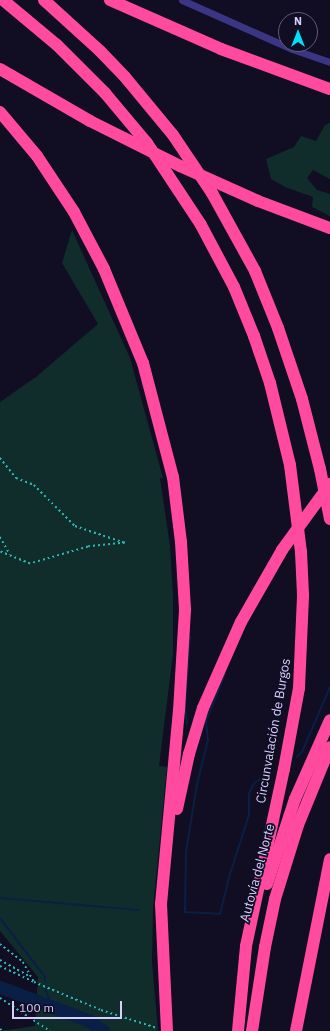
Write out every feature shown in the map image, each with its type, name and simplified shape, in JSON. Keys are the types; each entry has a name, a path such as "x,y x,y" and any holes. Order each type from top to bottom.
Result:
{"highway":[{"name":"Circunvalación de Burgos","path":"3,0 57,45 105,93 147,143 198,218 247,316 270,383 290,465 301,552 303,595 299,688 284,769 246,946 238,1031"},
{"path":"44,0 100,51 125,77 173,135 212,193 255,271 278,328 302,399 320,469 330,519"},
{"path":"110,0 214,46 330,89"},
{"path":"0,69 90,121 180,166 258,201 330,228"},
{"path":"0,112 37,156 74,212 107,276 143,363 172,477 181,542 185,610 179,710 162,884 162,1030"},
{"path":"162,932 170,846 179,797 203,708 241,622 260,586 304,517 330,484"},
{"name":"Autovía del Norte","path":"239,1018 270,870 295,799 330,720"},
{"name":"Autovía del Norte","path":"252,1025 275,898 298,825 330,747"},
{"path":"297,1027 330,859"}],"street":[{"path":"182,0 292,49 330,62"}],"path":[{"path":"0,458 16,478 34,485 75,526 125,543 88,547 30,564 10,554 0,552"},
{"path":"0,536 10,554"},
{"path":"0,944 23,962 29,976 34,982"},
{"path":"0,960 29,976"},
{"path":"0,966 101,1010 162,1030"},
{"path":"0,998 50,1031"}],"green space":[{"path":"330,123 330,179 313,170 307,178 317,190 330,194 330,216 312,207 313,197 285,187 271,179 266,159 294,147 301,136 316,141 325,125"},
{"path":"72,230 130,358 163,478 160,478 170,546 173,595 173,654 159,766 167,767 153,909 152,962 158,1031 0,1031 35,1026 38,977 0,931 0,402 36,377 98,324 62,263"}],"waterway":[{"path":"187,724 185,706 190,636"},
{"path":"225,674 206,721 208,740 197,784 186,852 185,912 220,914 229,877 249,815 249,794 254,783 270,773"},
{"path":"297,757 302,752 330,687"},
{"path":"0,898 138,910"},
{"path":"0,918 45,977 45,981"},
{"path":"0,987 88,1020 103,1031"},
{"path":"45,989 52,1006"}]}
